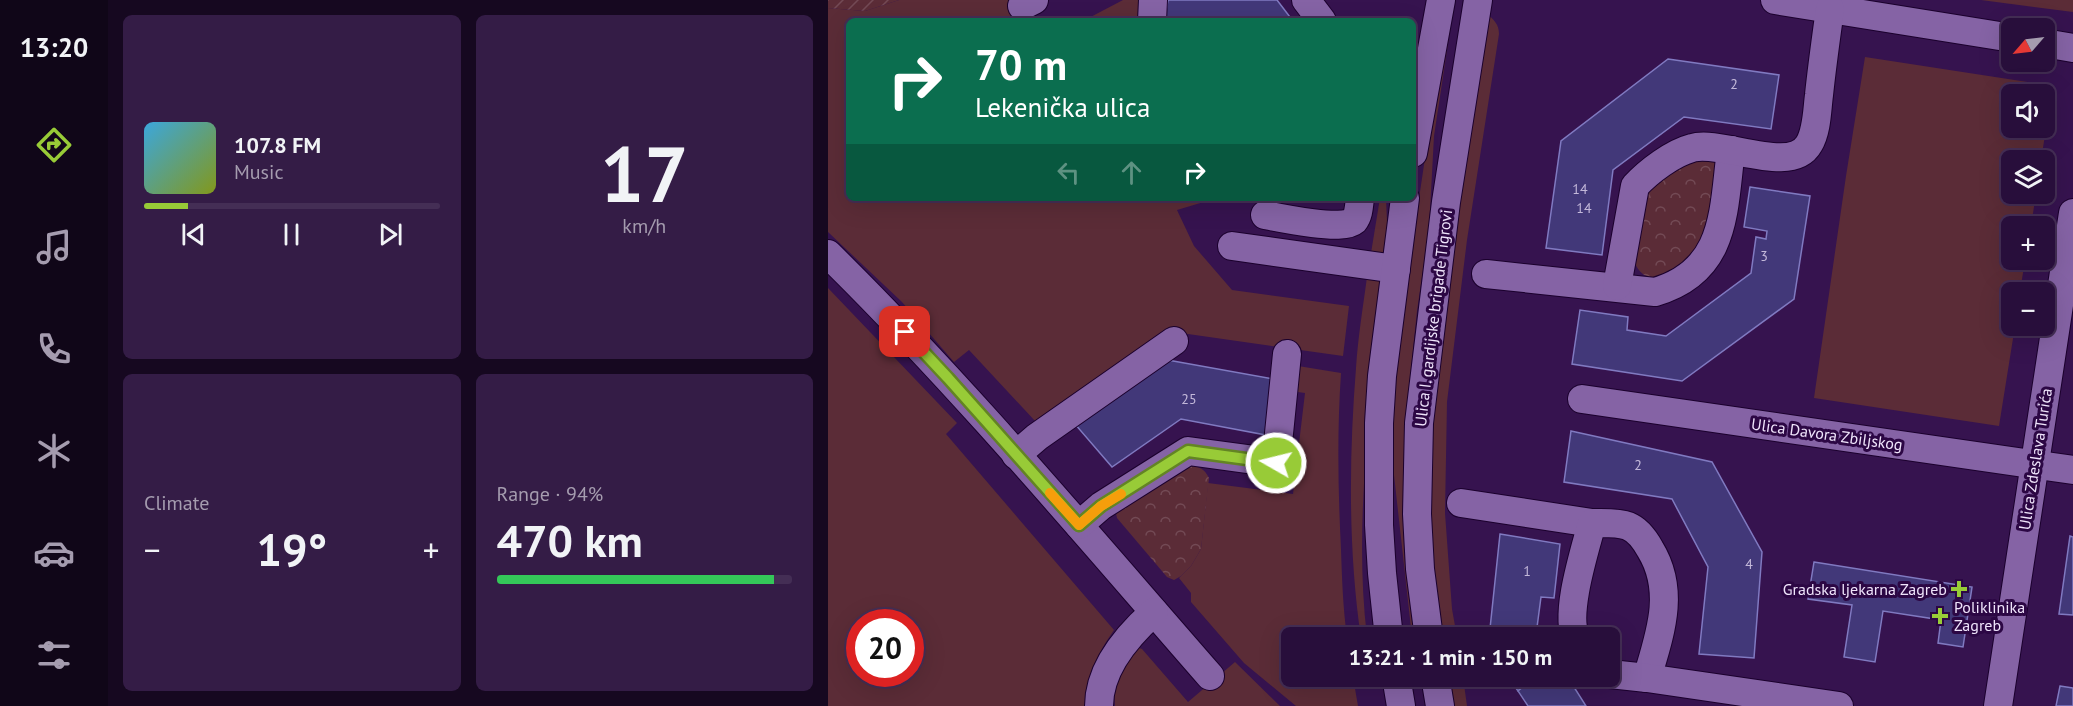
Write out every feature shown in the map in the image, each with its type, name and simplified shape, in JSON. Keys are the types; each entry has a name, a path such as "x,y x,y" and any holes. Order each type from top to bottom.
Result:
{"street":[{"path":"1152,18 1153,0"},
{"path":"1306,0 1320,18"},
{"path":"1416,137 1441,0"},
{"name":"Ulica I. gardijske brigade Tigrovi","path":"1428,627 1420,569 1418,525 1419,423 1446,202 1478,0"},
{"path":"1775,0 2001,36"},
{"path":"1617,286 1635,186 1646,175 1691,148 1731,150 1784,158 1806,150 1811,142 1816,119 1830,9"},
{"path":"2055,46 2073,48"},
{"path":"1486,273 1655,292 1672,285 1688,275 1713,250 1719,235 1731,150"},
{"path":"1259,250 1266,207 1333,225 1347,224 1354,220 1360,201"},
{"path":"1388,627 1379,525 1378,445 1382,376 1405,201"},
{"name":"Ulica Zdeslava Turića","path":"1998,706 2073,213"},
{"path":"1232,246 1396,269"},
{"path":"828,254 940,369 1210,676"},
{"path":"1016,455 1037,437 1174,341"},
{"path":"1079,525 1101,506 1188,451 1276,463 1287,354"},
{"name":"Ulica Davora Zbiljskog","path":"1582,399 2073,470"},
{"path":"1461,503 1592,523 1627,525 1638,532 1657,561 1665,594 1664,614 1647,678"},
{"path":"1573,627 1572,606 1592,523"},
{"path":"1099,706 1101,685 1122,644 1130,633 1154,612"},
{"path":"1620,675 1839,706"},
{"path":"1398,687 1401,706"},
{"path":"1437,687 1440,706"}],"green space":[{"path":"828,0 899,0 865,11 828,8"},
{"path":"899,0 1013,0 1022,18 846,18 846,201 1207,201 1177,210 1194,246 1232,290 1349,306 1343,356 1167,331 1036,422 969,350 954,362 902,302 828,232 828,8 865,11"},
{"path":"1123,0 1143,0 1142,18 1089,18"},
{"path":"1981,0 2073,0 2073,12"},
{"path":"1448,3 1454,4 1434,136 1429,229 1417,311 1407,407 1405,458 1415,627 1411,627 1393,466 1392,394"},
{"path":"1486,13 1496,22 1499,34 1467,240 1447,402 1445,513 1455,627 1438,627 1424,524 1425,412"},
{"path":"1865,57 2040,84 2001,84 2001,138 2045,138 2043,150 2001,150 2001,204 2034,204 2033,216 2001,216 2001,270 2023,270 2022,282 2001,282 2001,336 2013,336 1999,426 1814,398"},
{"path":"1696,155 1714,161 1719,173 1699,253 1658,279 1648,277 1639,270 1633,258 1650,186"},
{"path":"1380,201 1386,201 1388,245 1384,254 1371,253"},
{"path":"1367,277 1384,279 1363,503 1363,593 1366,627 1360,627 1351,503 1354,401"},
{"path":"828,288 957,423 946,434 1114,630 1094,666 1088,685 1087,706 828,706"},
{"path":"1292,365 1341,373 1339,483 1346,627 1281,627 1281,687 1355,687 1358,706 1296,706 1244,663 1191,602 1191,593 1179,578 1191,566 1201,549 1208,483 1293,494 1305,393 1290,391"},
{"path":"1188,465 1201,468 1209,478 1201,549 1191,566 1174,580 1167,577 1117,518 1116,513"},
{"path":"1139,648 1188,702 1235,662 1280,706 1115,706 1114,694 1122,663"},
{"path":"1447,687 1464,687 1467,706 1450,706"}],"building":[{"path":"1168,0 1277,0 1291,18 1165,18"},
{"path":"1668,59 1779,75 1771,129 1684,117 1613,170 1602,255 1546,248 1561,141"},
{"path":"1750,187 1810,196 1794,299 1682,381 1572,364 1580,310 1628,317 1627,330 1666,336 1751,273 1756,237 1766,239 1767,231 1744,227"},
{"path":"1162,359 1274,379 1266,435 1181,419 1112,467 1074,423"},
{"path":"1571,431 1712,462 1762,552 1754,658 1699,654 1708,567 1672,499 1564,482"},
{"path":"1500,534 1560,544 1554,598 1541,597 1537,627 1490,627"},
{"path":"2070,536 2073,537 2073,615 2059,614"},
{"name":"Poliklinika Zagreb","path":"1814,562 1972,587 1963,647 1938,643 1941,620 1883,611 1875,662 1844,657 1852,605 1808,599"},
{"path":"2060,686 2073,688 2073,706 2056,706"},
{"path":"1523,687 1574,687 1586,706 1528,706 1518,691"}],"slow traffic":[{"path":"1050,493 1079,525 1101,506 1121,494"}],"place":[{"name":"Gradska ljekarna Zagreb","path":"1959,589"},
{"name":"Poliklinika Zagreb","path":"1940,616"}],"route":[{"path":"905,332 1079,525 1101,506 1188,451 1276,463"}]}
